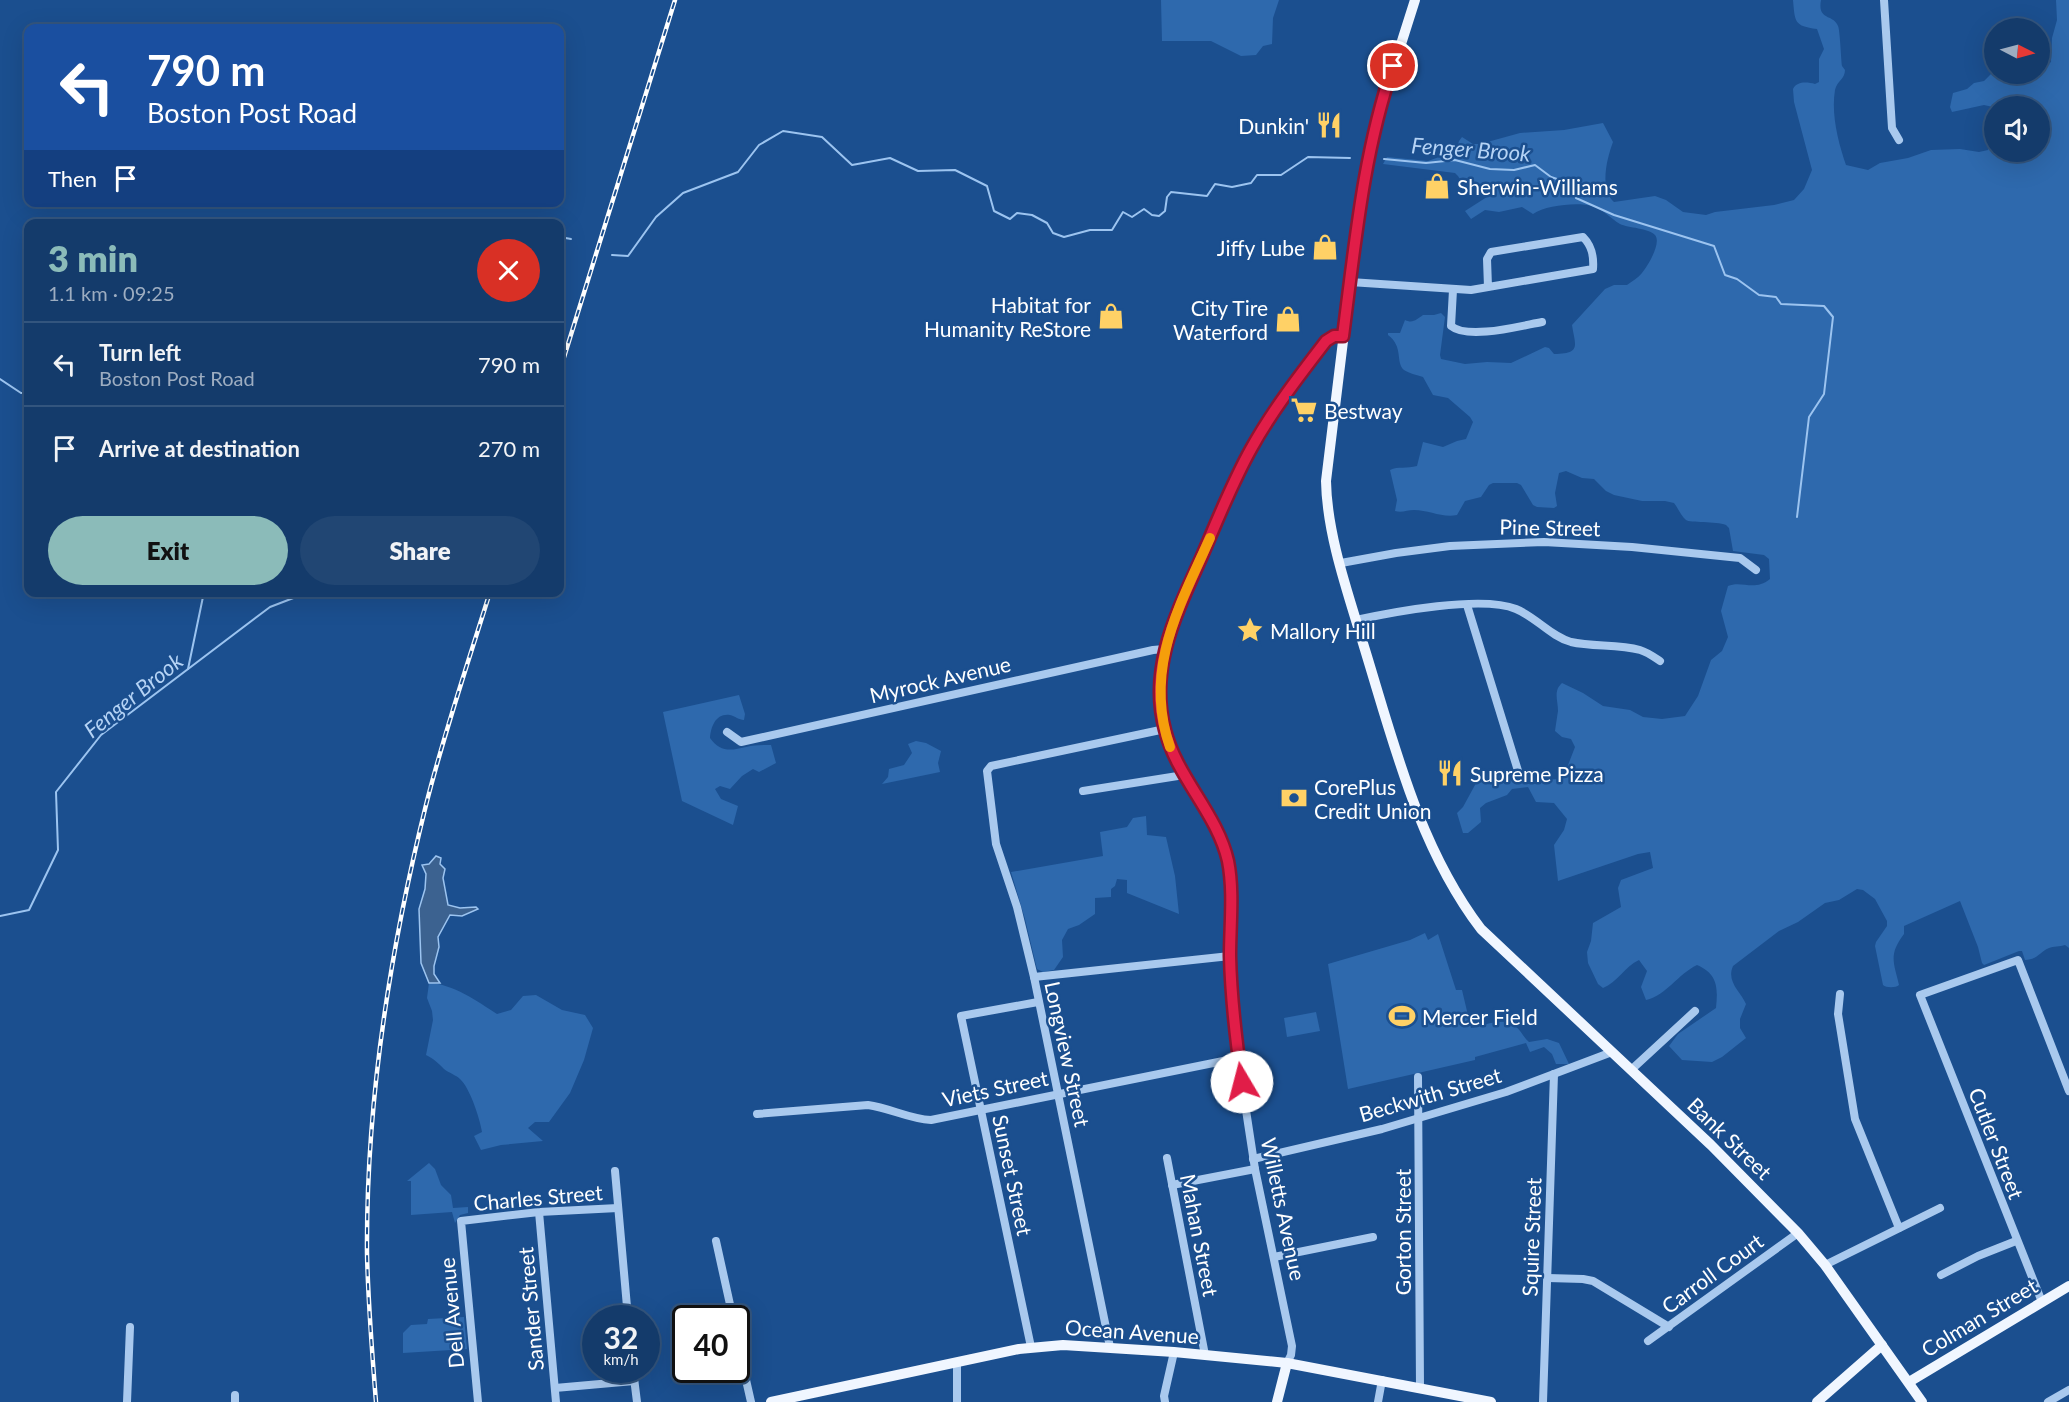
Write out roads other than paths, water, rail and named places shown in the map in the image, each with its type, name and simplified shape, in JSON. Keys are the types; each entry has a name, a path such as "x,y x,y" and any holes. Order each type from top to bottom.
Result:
{"main road":[{"name":"Bank Street","path":"1415,0 1375,126 1362,184 1326,481 1330,519 1356,620 1414,805 1449,882 1481,929 1722,1156 1798,1233 1826,1265 1922,1402"},
{"name":"Colman Street","path":"1909,1383 2069,1286"},
{"name":"Ocean Avenue","path":"771,1402 813,1398 1031,1347 1064,1345 1174,1352 1287,1363 1420,1387 1464,1399 1491,1402"},
{"path":"1817,1402 1882,1345"},
{"name":"Willetts Avenue","path":"1277,1402 1287,1363"}],"street":[{"path":"1884,0 1892,128 1899,140"},
{"path":"1350,282 1453,290 1488,287 1593,269 1594,259 1589,243 1582,237 1491,252 1487,259 1488,287"},
{"path":"1453,290 1451,326 1457,331 1482,332 1542,322"},
{"name":"Willetts Avenue","path":"1287,1363 1292,1346 1253,1159 1232,1013 1230,878 1226,852 1214,825 1184,775 1165,729 1160,691 1164,649 1170,630 1250,450 1291,386 1326,341 1334,336 1343,336"},
{"name":"Pine Street","path":"1341,563 1450,546 1544,542 1632,547 1740,558 1756,570"},
{"path":"1356,620 1396,612 1467,605 1498,605 1518,610 1568,641 1641,650 1660,661"},
{"path":"1467,605 1519,774"},
{"name":"Myrock Avenue","path":"727,732 741,742 1164,649"},
{"name":"Longview Street","path":"1110,1347 1034,977 1017,908 996,844 987,771 991,766 1165,729"},
{"path":"1083,791 1184,775"},
{"path":"1034,977 1230,956"},
{"name":"Cutler Street","path":"2042,1302 1920,995 2018,960 2069,1091"},
{"path":"1840,994 1838,1014 1855,1119 1899,1228"},
{"name":"Sunset Street","path":"1031,1347 961,1016 1038,1002"},
{"path":"1630,1070 1695,1011"},
{"name":"Beckwith Street","path":"1253,1159 1382,1129 1506,1092 1612,1052"},
{"name":"Viets Street","path":"758,1114 868,1105 915,1119 932,1120 1238,1058"},
{"name":"Squire Street","path":"1542,1402 1554,1074"},
{"name":"Gorton Street","path":"1418,1077 1420,1387"},
{"name":"Mahan Street","path":"1167,1158 1205,1355"},
{"path":"1172,1185 1255,1169"},
{"path":"615,1171 627,1305"},
{"name":"Charles Street","path":"461,1221 539,1212 618,1208"},
{"path":"1826,1265 1940,1208"},
{"name":"Sander Street","path":"539,1212 556,1402"},
{"name":"Dell Avenue","path":"461,1221 478,1402"},
{"name":"Carroll Court","path":"1648,1341 1798,1233"},
{"path":"1274,1257 1373,1237"},
{"path":"716,1241 730,1305"},
{"path":"1941,1275 1978,1256 2016,1241"},
{"path":"1548,1278 1593,1281 1668,1327"},
{"path":"127,1402 130,1327"},
{"path":"1163,1400 1174,1352"},
{"path":"957,1363 957,1402"},
{"path":"1378,1402 1382,1380"},
{"path":"555,1388 621,1383"},
{"path":"634,1383 637,1402"},
{"path":"747,1383 751,1402"},
{"path":"2048,1402 2069,1390"}],"waterway":[{"name":"Fenger Brook","path":"612,255 628,256 656,217 683,193 738,172 759,145 783,131 822,137 852,165 890,158 918,171 955,170 987,186 994,211 1010,219 1017,213 1032,215 1047,223 1053,233 1064,237 1090,230 1112,230 1123,212 1132,217 1144,209 1152,215 1159,216 1165,211 1167,197 1171,192 1207,196 1215,184 1232,187 1251,183 1257,175 1281,175 1308,157 1350,158"},
{"name":"Fenger Brook","path":"1384,159 1426,163 1455,160 1490,169 1514,170 1535,165 1551,177 1572,184 1576,198 1614,215 1714,246 1725,275 1737,279 1759,295 1776,297 1781,304 1824,306 1833,317 1824,394 1809,417 1797,517"},
{"name":"Fenger Brook","path":"564,238 571,239"},
{"path":"0,379 24,393"},
{"path":"188,669 203,597"},
{"name":"Fenger Brook","path":"0,916 29,910 58,850 56,792 101,735 270,607 296,597"}],"railway":[{"path":"564,357 675,0"},
{"path":"376,1402 367,1253 368,1197 371,1140 383,1027 401,915 426,805 448,725 488,597"}],"place":[{"name":"Dunkin'","path":"1329,125"},
{"name":"Sherwin-Williams","path":"1437,186"},
{"name":"Jiffy Lube","path":"1325,247"},
{"name":"Habitat for Humanity ReStore","path":"1111,316"},
{"name":"City Tire Waterford","path":"1288,319"},
{"name":"Bestway","path":"1304,410"},
{"name":"Mallory Hill","path":"1250,630"},
{"name":"Supreme Pizza","path":"1450,773"},
{"name":"CorePlus Credit Union","path":"1294,798"},
{"name":"Mercer Field","path":"1402,1016"}]}
